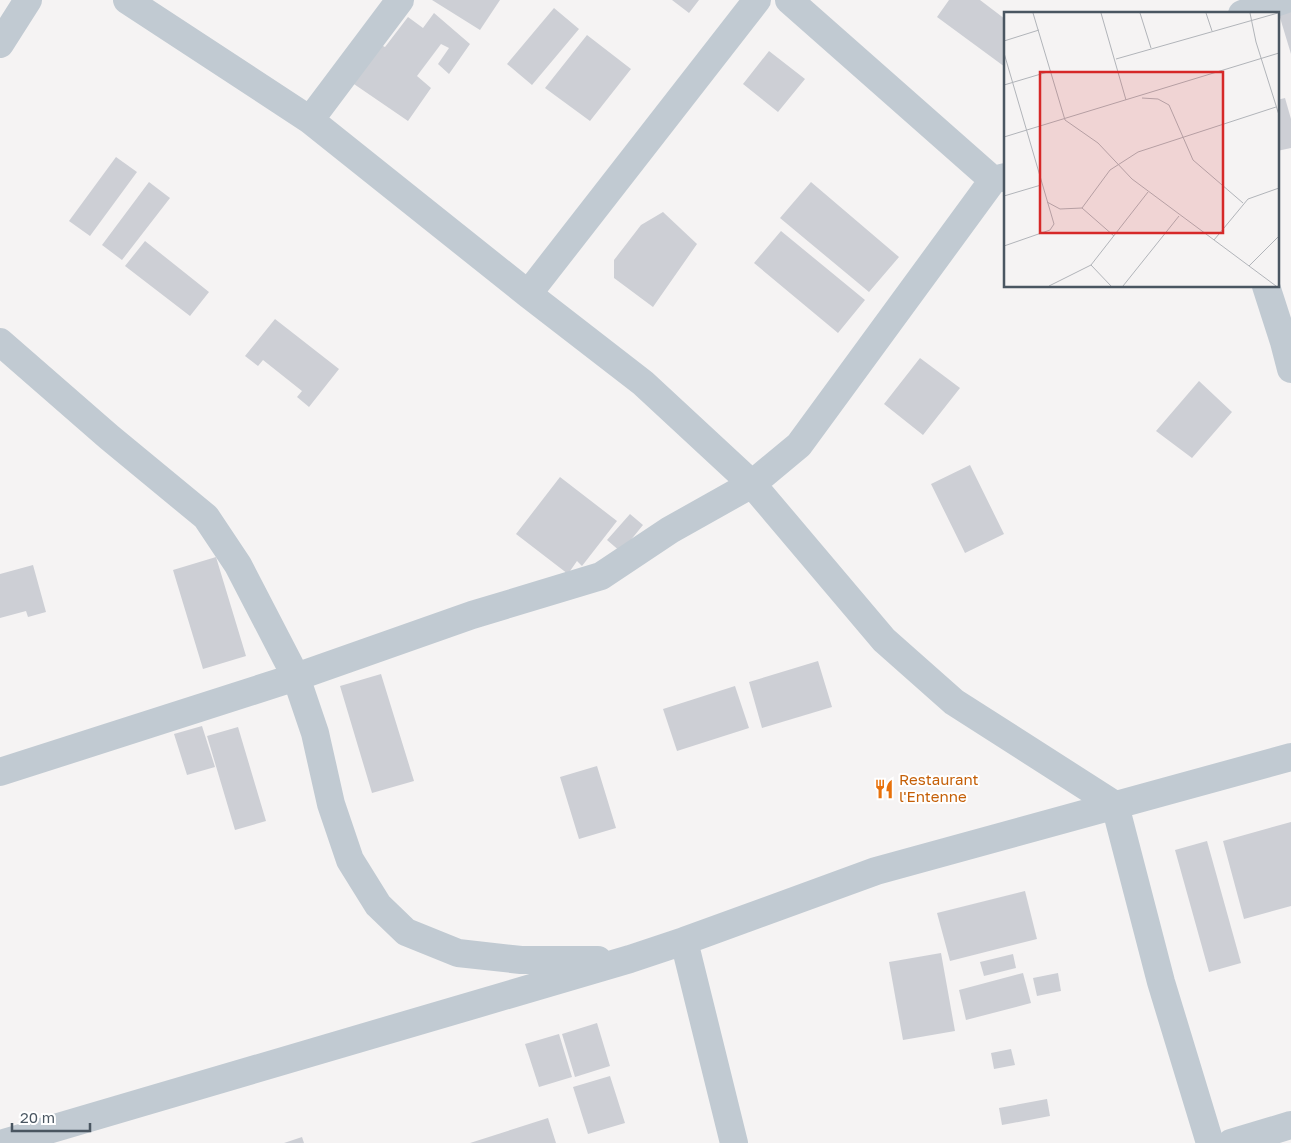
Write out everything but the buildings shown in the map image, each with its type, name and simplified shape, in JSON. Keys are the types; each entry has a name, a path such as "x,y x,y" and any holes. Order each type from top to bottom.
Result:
{"street":[{"path":"0,44 28,0"},
{"path":"127,0 310,120 528,294 644,383 752,484 884,640 954,702 1115,805 1161,982 1210,1143"},
{"path":"310,120 400,0"},
{"path":"528,294 757,0"},
{"path":"0,772 296,677 472,615 601,576 670,530 752,484 799,445 999,179 789,0"},
{"path":"1248,12 1284,0"},
{"path":"1267,288 1288,341 1291,369"},
{"path":"0,342 109,437 206,517 238,565 296,677 315,733 331,804 350,860 378,905 406,932 458,953 521,960 630,960"},
{"path":"4,1143 630,960 876,871 1291,757"},
{"path":"684,941 734,1143"},
{"path":"1231,1143 1291,1125"}],"place":[{"name":"Restaurant l'Entenne","path":"884,789"}]}
